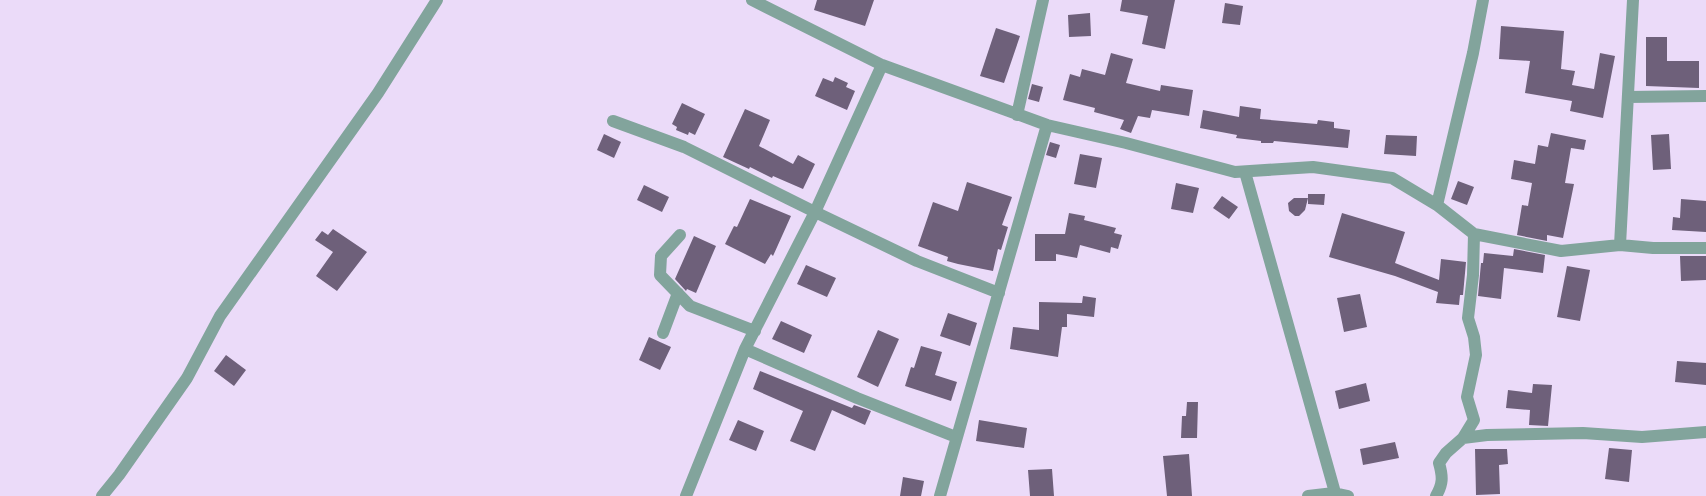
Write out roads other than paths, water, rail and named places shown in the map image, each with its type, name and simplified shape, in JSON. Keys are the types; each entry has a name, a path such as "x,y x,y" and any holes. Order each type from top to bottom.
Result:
{"street":[{"path":"102,496 119,475 187,378 220,316 378,93 437,0"},
{"path":"752,0 882,65 1047,125 1126,143 1235,172 1313,167 1392,178 1437,205 1474,234 1560,250 1620,245 1653,248 1706,248"},
{"path":"1017,115 1040,19 1043,0"},
{"path":"1437,205 1474,53 1483,0"},
{"path":"1620,245 1633,0"},
{"path":"686,496 745,349 815,212 882,65"},
{"path":"1628,97 1706,96"},
{"path":"613,121 684,147 917,261 999,293"},
{"path":"940,496 1047,125"},
{"path":"1245,172 1335,494"},
{"path":"1436,496 1442,486 1442,473 1439,463 1446,453 1462,438 1474,420 1468,397 1476,355 1474,337 1468,318 1473,275 1474,234"},
{"path":"680,235 661,256 660,275 690,306 755,331"},
{"path":"663,333 678,293"},
{"path":"745,349 856,398 956,437"},
{"path":"1462,438 1487,435 1576,433 1642,437 1706,432"},
{"path":"1308,496 1335,494 1348,496"}]}
